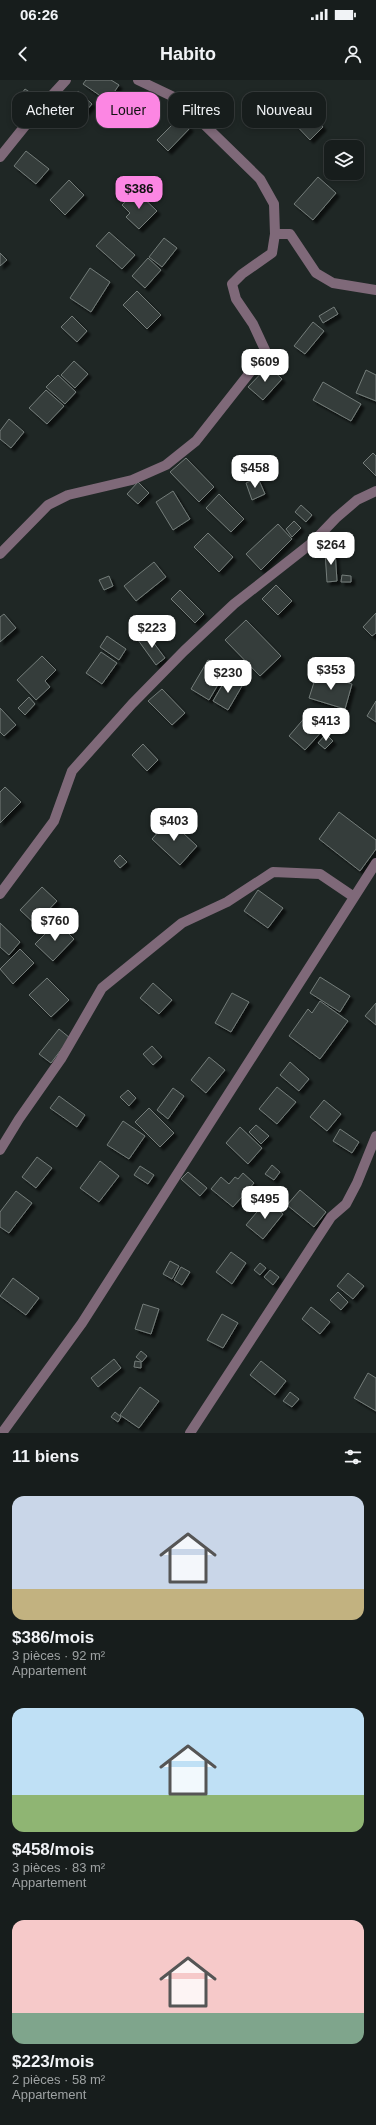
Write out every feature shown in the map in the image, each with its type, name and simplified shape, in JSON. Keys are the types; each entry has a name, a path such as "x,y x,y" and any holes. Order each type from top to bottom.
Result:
{"street":[{"path":"0,157 33,116 66,80"},
{"path":"0,554 48,505 68,495 132,480 166,465 196,441 266,352 253,324 236,299 232,284 242,274 272,253 275,234 274,204 260,179 178,99 138,80"},
{"path":"275,234 290,234 316,273 333,284 376,290"},
{"path":"0,894 54,821 72,772 132,704 184,651 234,604 313,542 336,518 357,500 376,491"},
{"path":"2,1433 82,1323 376,864"},
{"path":"0,1150 19,1119 61,1059 102,988 182,923 227,902 273,872 320,874 354,897"},
{"path":"190,1433 331,1217 346,1204 357,1183 376,1136"}],"building":[{"path":"86,80 111,80 119,85 114,92 96,93 83,84"},
{"path":"25,89 30,92 23,92"},
{"path":"88,100 92,104 88,109"},
{"path":"169,128 190,128 168,151 157,140"},
{"path":"299,128 322,128 310,140"},
{"path":"26,151 49,169 36,184 14,166"},
{"path":"318,177 336,193 313,220 294,204"},
{"path":"69,180 84,195 65,215 50,200"},
{"path":"136,191 157,211 139,229 126,217 130,213 122,205"},
{"path":"109,232 135,255 122,269 96,246"},
{"path":"164,238 177,248 162,267 149,257"},
{"path":"0,253 7,260 0,266"},
{"path":"148,258 161,270 145,288 132,276"},
{"path":"90,268 110,282 91,312 70,298"},
{"path":"137,291 161,315 147,329 123,305"},
{"path":"334,307 338,314 323,323 319,316"},
{"path":"72,316 87,331 77,342 61,327"},
{"path":"313,322 324,331 305,354 294,346"},
{"path":"74,361 88,374 75,388 61,375"},
{"path":"268,366 282,379 263,400 248,387"},
{"path":"366,370 376,375 376,401 356,393"},
{"path":"58,375 76,392 65,404 46,387"},
{"path":"323,382 361,404 351,421 313,400"},
{"path":"46,390 64,406 47,424 29,408"},
{"path":"9,419 24,432 11,448 0,439 0,431"},
{"path":"373,453 376,456 376,476 363,463"},
{"path":"186,458 214,487 199,502 170,472"},
{"path":"252,465 256,474 244,480 240,470"},
{"path":"258,478 265,494 252,500 246,483"},
{"path":"138,482 149,493 138,504 127,494"},
{"path":"173,491 190,519 173,530 156,502"},
{"path":"219,494 244,519 231,532 206,508"},
{"path":"301,505 312,515 306,522 295,512"},
{"path":"294,521 301,528 292,537 286,529"},
{"path":"278,524 292,539 261,570 246,554"},
{"path":"208,533 233,557 219,572 194,547"},
{"path":"335,551 337,581 327,582 325,552"},
{"path":"154,562 166,577 136,601 124,586"},
{"path":"342,575 351,576 351,582 341,582"},
{"path":"109,576 113,586 104,590 99,580"},
{"path":"276,585 292,601 278,615 262,599"},
{"path":"180,590 204,614 195,623 171,599"},
{"path":"376,613 376,633 372,636 363,627"},
{"path":"4,614 16,628 0,642 0,617"},
{"path":"246,620 281,656 260,676 225,640"},
{"path":"147,634 165,658 156,665 138,640"},
{"path":"107,636 126,649 119,660 100,647"},
{"path":"101,652 117,663 102,684 86,673"},
{"path":"42,656 56,670 45,681 50,687 36,700 17,680"},
{"path":"208,660 226,671 209,700 191,689"},
{"path":"317,673 352,684 345,709 309,698"},
{"path":"227,677 242,686 228,710 213,701"},
{"path":"162,689 185,713 172,725 148,701"},
{"path":"29,697 35,704 25,715 18,708"},
{"path":"376,701 376,722 367,716"},
{"path":"0,708 16,725 4,736 0,732"},
{"path":"307,715 324,729 305,750 289,736"},
{"path":"326,734 333,741 325,749 318,743"},
{"path":"143,744 158,760 147,771 132,755"},
{"path":"5,787 21,802 0,823 0,792"},
{"path":"339,812 376,840 376,849 360,871 319,839"},
{"path":"169,820 197,846 180,865 152,839"},
{"path":"120,855 127,862 120,868 114,861"},
{"path":"42,887 57,901 35,924 20,910"},
{"path":"258,890 283,908 268,928 244,911"},
{"path":"57,922 74,939 53,961 35,944"},
{"path":"0,923 20,942 9,955 0,947"},
{"path":"20,949 34,963 13,984 0,969"},
{"path":"320,977 350,996 340,1012 310,993"},
{"path":"47,978 69,1000 51,1017 29,995"},
{"path":"153,983 172,1000 159,1014 140,998"},
{"path":"232,993 249,1002 231,1032 215,1023"},
{"path":"320,1001 348,1021 320,1059 289,1036 308,1009 312,1013"},
{"path":"376,1003 376,1025 365,1016"},
{"path":"59,1029 70,1038 51,1063 39,1054"},
{"path":"152,1046 162,1057 153,1065 143,1054"},
{"path":"209,1057 225,1070 206,1093 191,1080"},
{"path":"290,1062 309,1079 299,1091 280,1075"},
{"path":"277,1087 296,1102 277,1124 259,1109"},
{"path":"173,1088 184,1096 168,1119 157,1110"},
{"path":"128,1090 136,1098 129,1106 120,1097"},
{"path":"59,1096 85,1115 77,1127 50,1108"},
{"path":"324,1100 341,1114 327,1131 310,1117"},
{"path":"149,1108 174,1133 160,1147 135,1122"},
{"path":"123,1121 145,1136 129,1159 107,1145"},
{"path":"256,1125 269,1136 261,1144 249,1132"},
{"path":"240,1127 262,1148 248,1164 226,1143"},
{"path":"340,1129 359,1142 352,1153 333,1141"},
{"path":"37,1157 52,1168 36,1188 22,1177"},
{"path":"100,1161 119,1176 99,1202 80,1188"},
{"path":"272,1165 280,1172 274,1180 265,1174"},
{"path":"140,1166 154,1175 148,1184 134,1175"},
{"path":"188,1172 207,1188 200,1196 181,1179"},
{"path":"243,1173 254,1183 233,1207 211,1189 221,1177 229,1184 235,1177 238,1179"},
{"path":"300,1190 326,1212 314,1227 287,1205"},
{"path":"16,1191 32,1203 9,1233 0,1227 0,1212"},
{"path":"267,1200 283,1214 263,1239 246,1225"},
{"path":"231,1252 246,1263 232,1284 216,1272"},
{"path":"170,1261 179,1266 172,1279 163,1274"},
{"path":"260,1263 266,1268 260,1275 254,1270"},
{"path":"181,1267 190,1272 182,1285 174,1280"},
{"path":"270,1270 279,1277 273,1285 264,1277"},
{"path":"348,1273 364,1286 353,1299 337,1286"},
{"path":"13,1278 39,1298 26,1315 0,1296"},
{"path":"338,1292 348,1302 341,1310 330,1300"},
{"path":"143,1304 159,1309 151,1334 135,1329"},
{"path":"311,1307 330,1322 320,1334 302,1319"},
{"path":"222,1314 238,1323 223,1348 207,1340"},
{"path":"141,1351 147,1356 142,1362 136,1357"},
{"path":"114,1359 121,1368 98,1387 91,1378"},
{"path":"135,1361 141,1362 141,1368 134,1367"},
{"path":"261,1361 286,1381 275,1395 250,1375"},
{"path":"368,1373 376,1378 376,1411 354,1398"},
{"path":"140,1387 159,1401 139,1428 120,1415"},
{"path":"290,1392 299,1399 292,1407 283,1401"},
{"path":"115,1412 121,1417 118,1422 111,1417"}]}
